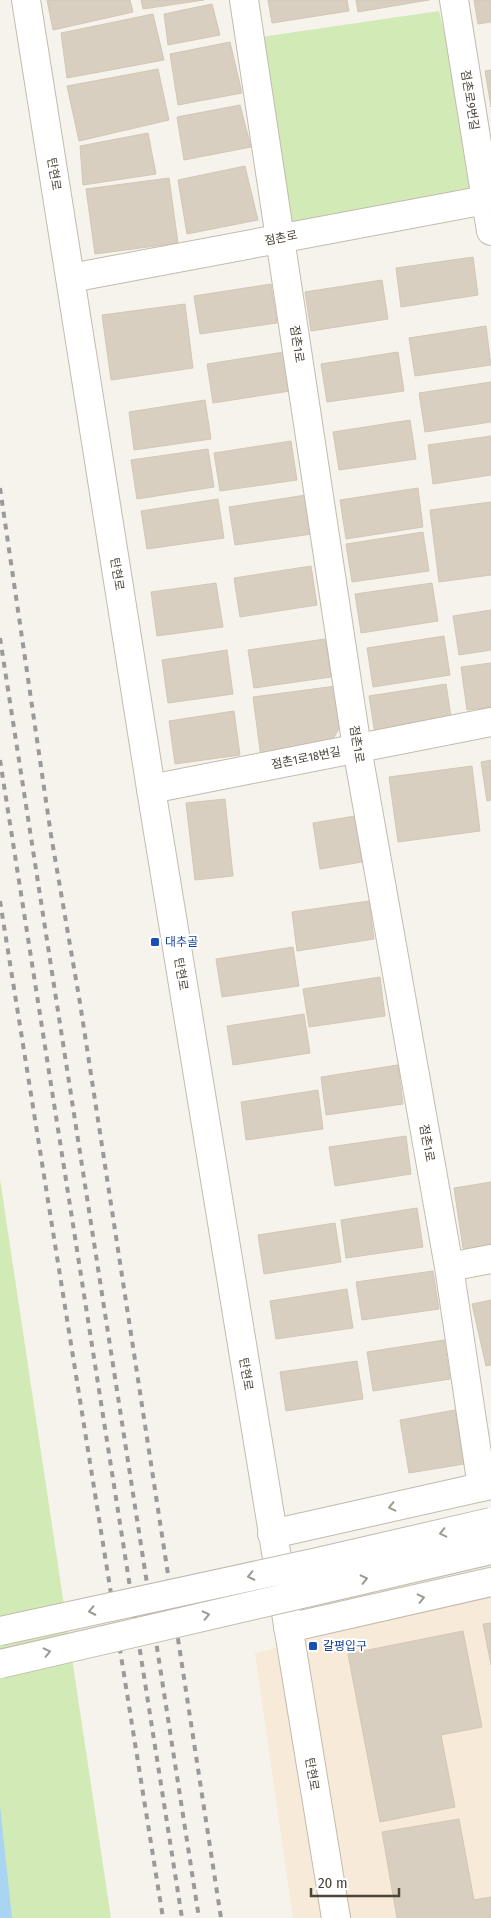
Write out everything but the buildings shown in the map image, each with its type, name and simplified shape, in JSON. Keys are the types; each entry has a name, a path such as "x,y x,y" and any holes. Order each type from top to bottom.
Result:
{"street":[{"name":"탄현로","path":"26,0 151,789 336,1918"},
{"name":"점촌1로","path":"244,0 357,748 487,1486"},
{"name":"점촌로9번길","path":"454,0 489,199 491,231"},
{"name":"점촌로","path":"71,278 489,199"},
{"name":"점촌1로18번길","path":"151,789 491,722"},
{"path":"449,1267 491,1260"},
{"path":"272,1534 487,1486"},
{"path":"0,1631 318,1562 491,1522"},
{"path":"0,1664 491,1550"},
{"path":"288,1628 491,1582"}],"shaded area":[{"path":"491,1594 491,1918 293,1918 255,1653"}],"green space":[{"path":"439,11 486,200 295,235 269,122 261,37"},
{"path":"0,1179 111,1918 0,1918"}],"water":[{"path":"0,1806 12,1918 0,1918"}],"railway":[{"path":"0,488 51,835 80,1003 221,1918"},
{"path":"0,638 199,1918"},
{"path":"0,760 182,1918"},
{"path":"0,901 163,1918"}],"place":[{"name":"대추골","path":"155,942"},
{"name":"갈평입구","path":"313,1646"}]}
